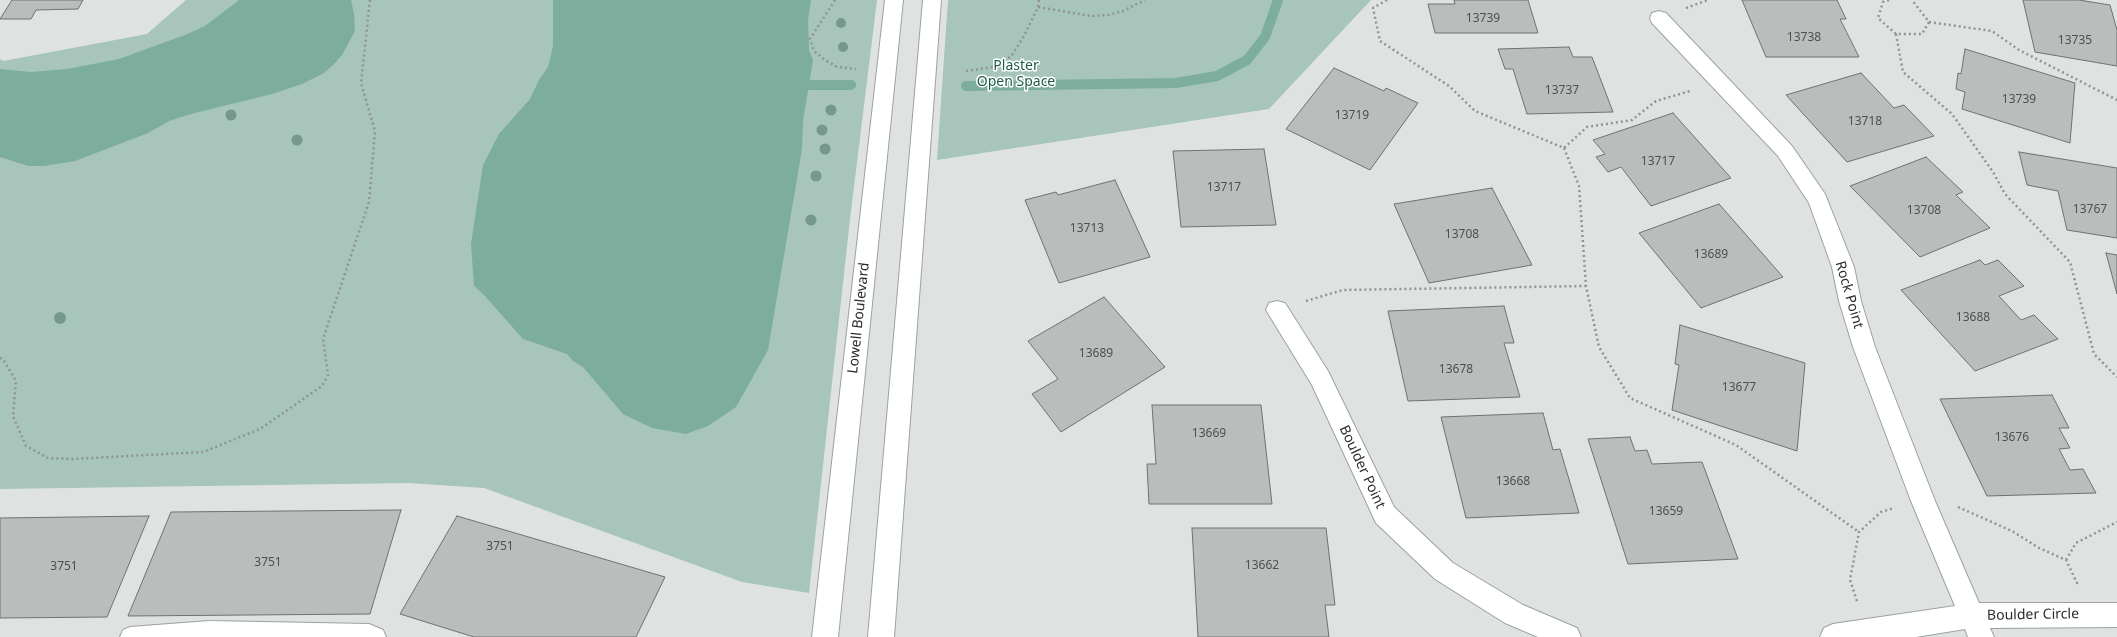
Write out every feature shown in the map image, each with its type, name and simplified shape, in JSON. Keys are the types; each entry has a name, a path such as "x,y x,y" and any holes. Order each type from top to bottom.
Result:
{"main road":[{"name":"Lowell Boulevard","path":"825,637 894,0"},
{"path":"881,637 932,0"},
{"name":"Rock Point","path":"1659,18 1785,151 1818,200 1843,267 1850,301 1864,347 1922,501 1976,627"},
{"name":"Boulder Point","path":"1277,310 1320,378 1385,515 1444,571 1514,614 1568,637"},
{"name":"Boulder Circle","path":"1976,627 2105,615"},
{"path":"1833,637 1868,631 1976,627"}],"lane":[{"path":"130,637 209,631 369,634 376,637"}],"path":[{"path":"0,358 3,359 16,381 13,416 26,446 48,458 73,459 203,452 260,429 322,386 328,375 323,339 369,202 375,130 361,83 370,0"},
{"path":"835,0 810,39 814,51 837,68 856,69"},
{"path":"966,71 992,68 1003,63 1012,55 1024,36 1038,7 1039,0"},
{"path":"1038,7 1091,16 1108,15 1123,11 1145,0"},
{"path":"1387,0 1373,8 1380,41 1449,86 1475,111 1564,148 1579,186 1586,286 1599,347 1630,398 1736,445 1859,532"},
{"path":"1879,0 1883,2 1889,0"},
{"path":"1912,0 1929,22 1992,31 2019,50 2117,100"},
{"path":"1883,2 1878,18 1896,34 1903,72 1952,114 1993,172 2005,194 2070,262 2094,354 2117,377"},
{"path":"1896,34 1922,34 1929,22"},
{"path":"1564,148 1587,127 1632,120 1656,101 1720,82"},
{"path":"1277,310 1343,290 1586,286"},
{"path":"1868,631 1850,580 1859,532 1881,512 1922,501 1956,507 1974,513 2012,531 2038,548 2066,560 2105,615"},
{"path":"2066,560 2076,543 2117,522"}],"green space":[{"path":"186,0 877,0 850,219 809,593 742,582 484,488 408,483 0,489 0,59 3,61 147,34"},
{"name":"Plaster Open Space","path":"948,0 1371,0 1269,109 937,160"}],"shaded area":[{"path":"239,0 351,0 355,31 342,55 335,63 324,73 302,84 272,94 169,121 148,133 75,161 44,166 28,166 0,157 0,69 31,72 67,69 119,59 185,35 205,26"},
{"path":"553,0 811,0 808,20 809,50 813,60 803,121 802,149 768,350 736,407 708,426 686,434 652,428 623,414 583,367 573,361 567,354 523,339 485,296 474,286 471,244 483,165 499,134 530,99 539,80 548,67 553,46"}],"building":[{"path":"12,0 83,0 78,9 36,10 31,19 0,19"},
{"path":"1454,0 1528,0 1538,33 1435,33 1428,4 1455,4"},
{"path":"1742,0 1837,0 1846,19 1840,19 1859,57 1766,57"},
{"path":"2023,0 2079,0 2110,5 2117,30 2117,66 2035,52"},
{"path":"1569,47 1573,57 1592,57 1613,112 1527,114 1513,69 1505,69 1498,49"},
{"path":"1965,49 2075,83 2070,143 1962,109 1965,92 1956,89 1958,73 1961,74"},
{"path":"1334,68 1384,91 1386,88 1418,103 1370,170 1286,129"},
{"path":"1861,73 1894,108 1904,105 1934,136 1847,162 1786,95"},
{"path":"1673,113 1731,178 1651,206 1621,167 1608,172 1596,157 1605,154 1593,140"},
{"path":"1264,149 1276,225 1181,227 1173,151"},
{"path":"2019,152 2117,168 2117,238 2067,230 2058,191 2027,185"},
{"path":"1926,157 1963,192 1956,195 1990,228 1920,257 1850,186"},
{"path":"1115,180 1150,257 1059,283 1025,200 1056,192 1058,195"},
{"path":"1492,188 1532,265 1429,283 1394,204"},
{"path":"1719,204 1783,277 1701,308 1639,233"},
{"path":"2106,253 2117,255 2117,294"},
{"path":"1980,260 1985,265 1998,260 2024,286 1999,296 2021,320 2034,315 2058,339 1975,371 1901,290"},
{"path":"1104,297 1165,367 1061,432 1032,394 1058,379 1028,341"},
{"path":"1504,306 1514,343 1504,343 1520,397 1408,401 1388,311"},
{"path":"1680,325 1805,363 1797,451 1672,410 1679,365 1675,364"},
{"path":"2052,395 2069,428 2059,428 2070,448 2059,449 2070,470 2083,469 2096,493 1987,496 1940,399"},
{"path":"1152,405 1261,405 1272,504 1149,504 1147,464 1156,464"},
{"path":"1543,413 1553,450 1560,449 1579,513 1466,518 1441,417"},
{"path":"1630,437 1635,451 1647,450 1652,464 1702,462 1738,559 1628,564 1588,439"},
{"path":"401,510 370,614 128,616 171,512"},
{"path":"149,516 107,617 0,618 0,518"},
{"path":"457,516 665,577 636,637 474,637 400,614"},
{"path":"1192,528 1326,528 1335,605 1325,605 1329,637 1198,637"}],"waterway":[{"path":"966,86 1176,83 1217,76 1247,60 1265,37 1278,0"},
{"path":"810,85 851,85"}]}
